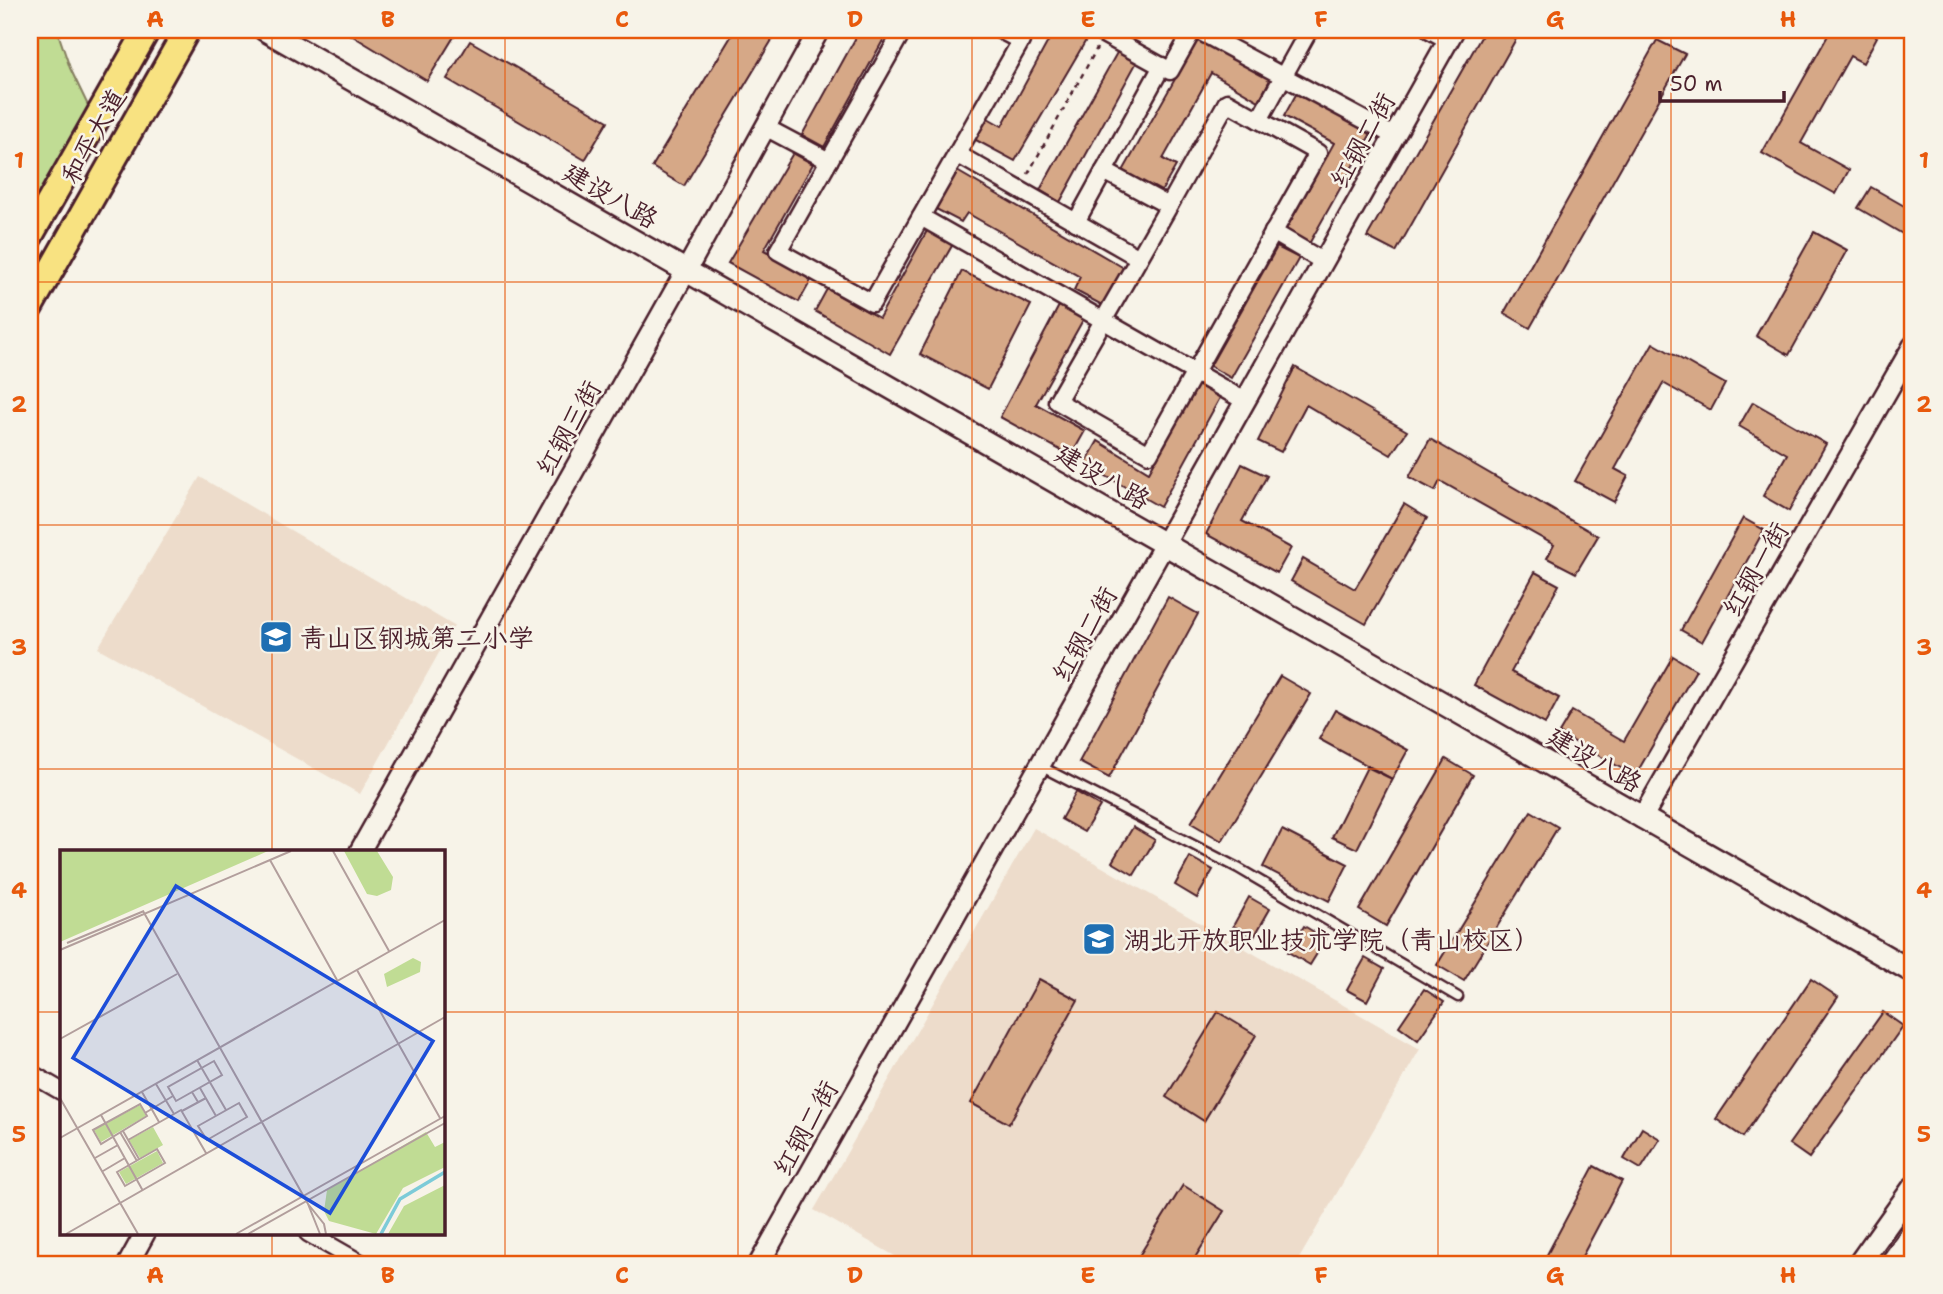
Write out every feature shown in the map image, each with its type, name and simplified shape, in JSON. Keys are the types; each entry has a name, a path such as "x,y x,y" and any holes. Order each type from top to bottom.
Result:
{"main road":[{"name":"和平大道","path":"30,236 147,30"},
{"name":"和平大道","path":"30,307 187,30"},
{"name":"建设八路","path":"265,30 1913,972"},
{"path":"1859,1264 1913,1188"},
{"path":"1891,1264 1913,1233"}],"street":[{"name":"红钢三街","path":"361,850 687,271 819,30"},
{"path":"903,30 778,251 872,303 1021,41 1000,30"},
{"path":"1100,32 1170,71 1195,30 1394,136"},
{"path":"1259,120 1309,30"},
{"path":"1430,30 1451,35"},
{"name":"红钢二街","path":"759,1264 1451,35"},
{"path":"1076,222 1162,66"},
{"path":"1227,102 1259,120 1318,153 1149,454 1057,401 1227,102"},
{"path":"765,127 829,161"},
{"path":"957,154 1139,258"},
{"path":"1104,171 1168,206"},
{"path":"921,217 1245,401"},
{"path":"1273,232 1324,262"},
{"name":"红钢一街","path":"1642,818 1913,346"},
{"path":"30,1073 60,1090"},
{"path":"128,1264 144,1234"},
{"path":"310,1234 362,1264"}],"lane":[{"path":"1040,766 1238,868 1458,997"}],"path":[{"path":"1019,190 1100,32"}],"shaded area":[{"name":"青山区钢城第二小学","path":"200,477 454,626 360,794 98,648"},
{"name":"湖北开放职业技术学院（青山校区）","path":"1034,828 1420,1049 1296,1264 909,1264 814,1210"}],"green space":[{"path":"30,30 57,30 70,68 94,118 30,235"}],"building":[{"path":"343,30 446,30 455,35 427,81"},
{"path":"735,30 778,30 684,186 652,167"},
{"path":"860,30 877,30 886,35 824,147 802,135"},
{"path":"1040,30 1092,30 1015,161 974,139 986,117 1002,126 1051,36"},
{"path":"1485,30 1521,30 1396,252 1367,237"},
{"path":"1831,30 1865,30 1877,37 1863,63 1850,56 1801,143 1849,170 1836,194 1762,153"},
{"path":"1201,33 1273,74 1259,101 1211,73 1163,159 1176,166 1161,192 1123,171"},
{"path":"1657,40 1685,54 1530,328 1504,313"},
{"path":"470,41 608,121 585,160 447,79"},
{"path":"1119,49 1138,60 1060,202 1040,190"},
{"path":"1299,89 1373,130 1309,244 1285,231 1334,143 1284,116"},
{"path":"793,153 813,164 764,250 813,277 799,302 728,263"},
{"path":"957,171 1124,268 1102,305 1074,290 1080,277 967,213 961,222 936,209"},
{"path":"1871,187 1913,211 1913,240 1858,208"},
{"path":"928,229 953,244 890,354 815,311 827,289 879,318"},
{"path":"1814,232 1847,250 1789,355 1756,336"},
{"path":"1277,247 1299,258 1231,378 1210,366"},
{"path":"962,271 1031,305 988,389 920,354"},
{"path":"1060,304 1084,318 1036,404 1085,431 1071,456 1000,417"},
{"path":"1653,343 1725,384 1711,410 1663,383 1615,469 1628,476 1614,502 1575,481"},
{"path":"1295,367 1407,431 1391,455 1306,405 1281,452 1258,441"},
{"path":"1198,383 1221,396 1160,507 1085,464 1098,441 1149,472"},
{"path":"1753,402 1826,444 1789,511 1763,496 1787,454 1739,426"},
{"path":"1430,439 1598,536 1576,573 1547,558 1554,545 1440,481 1435,491 1409,477"},
{"path":"1242,464 1267,476 1242,521 1291,548 1277,573 1206,534"},
{"path":"1404,504 1427,518 1366,624 1291,581 1303,559 1355,589"},
{"path":"1743,518 1764,530 1702,642 1681,630"},
{"path":"1535,572 1559,585 1511,672 1559,698 1545,724 1474,685"},
{"path":"1168,597 1198,614 1109,778 1079,762"},
{"path":"1673,656 1696,670 1635,776 1559,733 1572,711 1624,741"},
{"path":"1280,676 1311,694 1222,841 1191,823"},
{"path":"1335,710 1408,750 1392,779 1319,739"},
{"path":"1446,759 1473,775 1386,926 1359,910"},
{"path":"1367,767 1392,779 1357,849 1332,837"},
{"path":"1076,792 1100,806 1084,832 1061,819"},
{"path":"1531,811 1558,827 1464,981 1437,965"},
{"path":"1133,827 1155,840 1134,875 1112,862"},
{"path":"1282,830 1348,864 1329,901 1263,867"},
{"path":"1190,857 1213,870 1197,898 1175,885"},
{"path":"1249,897 1270,909 1254,937 1233,926"},
{"path":"1304,926 1326,939 1310,965 1288,952"},
{"path":"1365,958 1384,969 1367,1001 1347,990"},
{"path":"1039,979 1078,1000 1009,1124 971,1103"},
{"path":"1811,979 1838,997 1743,1137 1716,1119"},
{"path":"1424,989 1444,1002 1418,1040 1399,1026"},
{"path":"1218,1012 1256,1035 1204,1121 1166,1097"},
{"path":"1883,1012 1903,1026 1809,1158 1789,1144"},
{"path":"1642,1128 1660,1139 1641,1169 1624,1159"},
{"path":"1594,1166 1622,1181 1578,1264 1542,1264"},
{"path":"1183,1185 1224,1211 1191,1264 1134,1264"}],"place":[{"name":"青山区钢城第二小学","path":"276,637"},
{"name":"湖北开放职业技术学院（青山校区）","path":"1099,939"}]}
